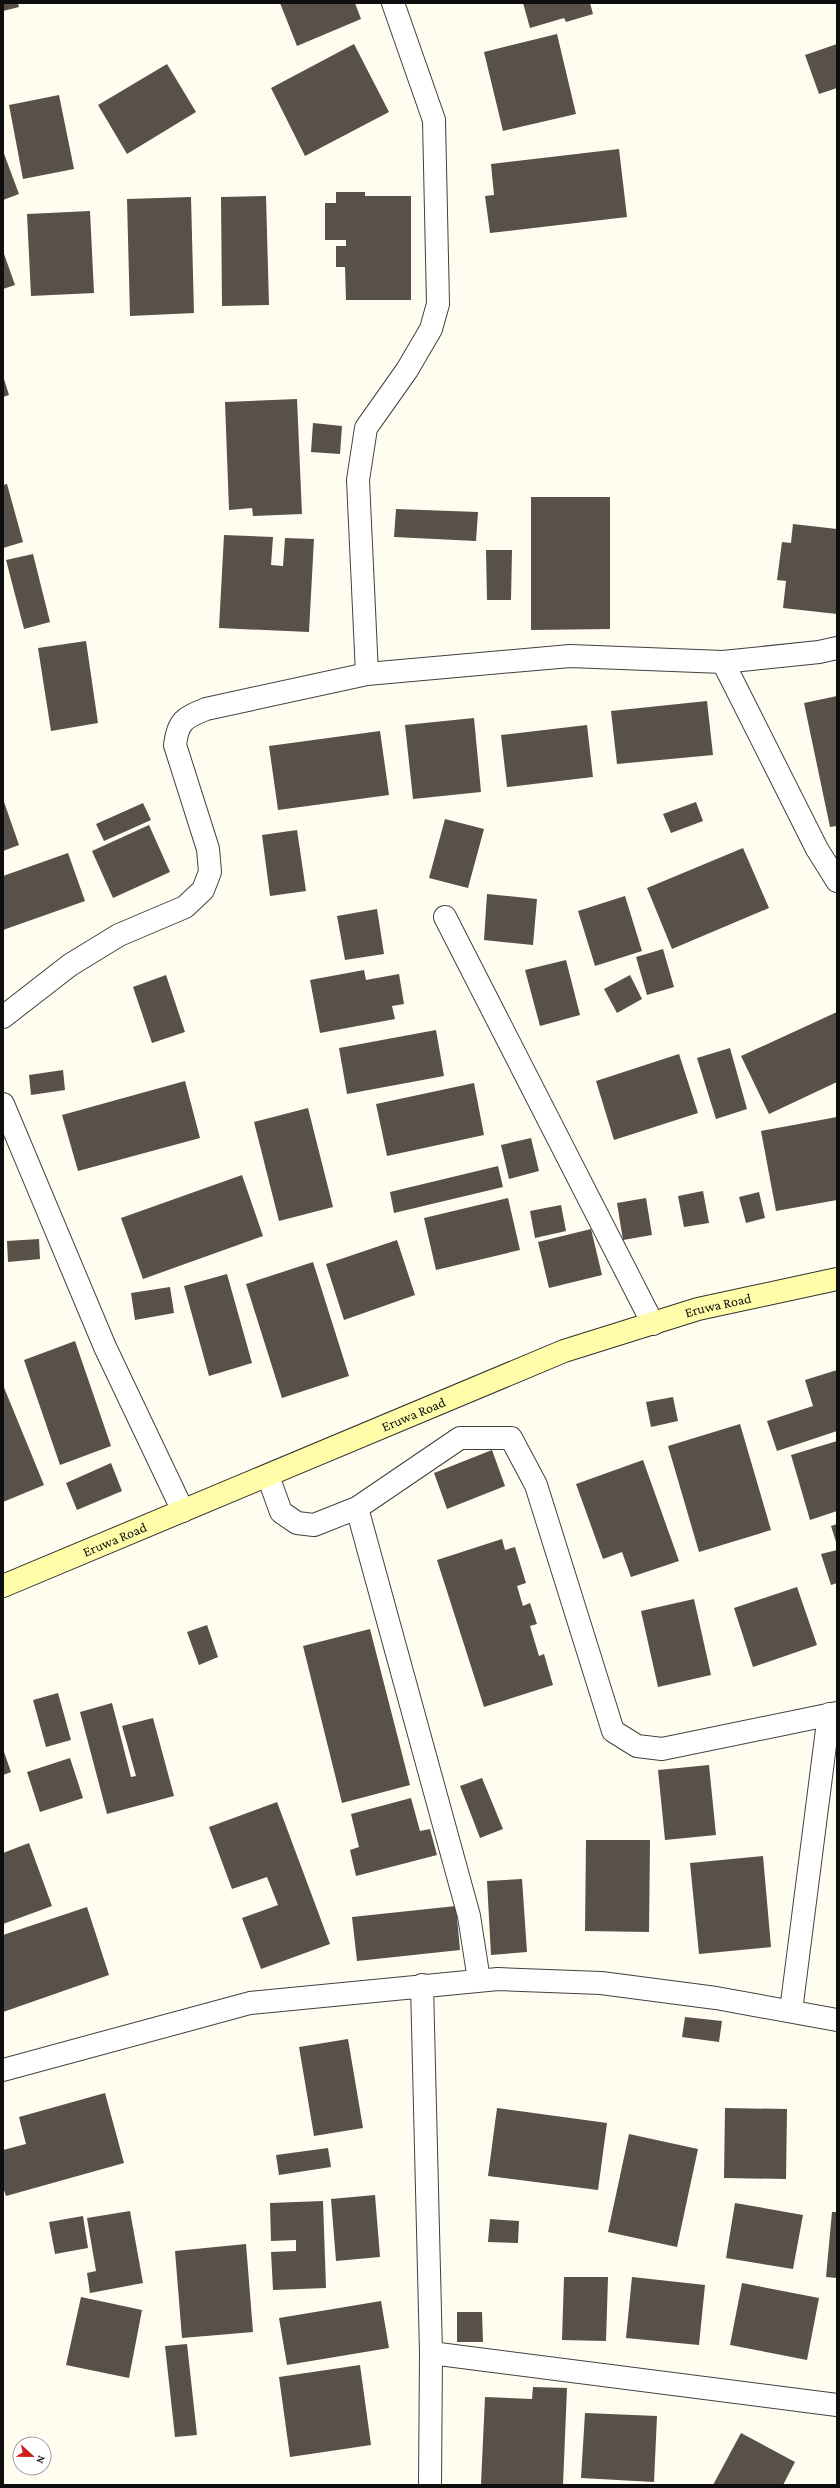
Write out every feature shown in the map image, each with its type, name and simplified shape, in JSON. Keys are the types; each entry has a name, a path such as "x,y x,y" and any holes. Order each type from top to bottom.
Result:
{"main road":[{"name":"Eruwa Road","path":"3,1586 564,1352 698,1309 837,1279"}],"street":[{"path":"367,674 358,480 366,428 407,370 431,329 438,304 434,120 393,3"},
{"path":"3,1017 70,965 118,935 185,907 203,890 210,872 208,849 175,745 177,730 186,717 206,709 367,674 570,656 723,662 818,652 837,648"},
{"path":"723,662 817,849 837,880"},
{"path":"445,917 653,1324"},
{"path":"3,1104 105,1348 183,1511"},
{"path":"268,1476 281,1512 297,1523 314,1525 357,1508 460,1438 512,1438 536,1485 613,1731 637,1746 662,1749 833,1713 791,2011"},
{"path":"357,1508 465,1901 480,1980"},
{"path":"3,2070 250,2004 480,1980 498,1979 601,1983 716,1998 837,2020"},
{"path":"422,1985 431,2353 430,2485"},
{"path":"431,2353 837,2405"}],"building":[{"path":"3,3 18,3 19,7 3,11"},
{"path":"280,3 355,3 361,19 297,46"},
{"path":"523,3 590,3 593,14 566,22 564,18 530,28"},
{"path":"557,34 576,114 503,131 484,52"},
{"path":"354,44 389,112 305,156 271,88"},
{"path":"837,44 837,88 819,94 805,55"},
{"path":"167,64 196,112 127,154 98,105"},
{"path":"59,95 74,169 23,179 9,105"},
{"path":"619,149 627,217 490,233 485,196 494,195 491,164"},
{"path":"3,151 19,194 3,200"},
{"path":"336,192 365,192 365,196 411,196 411,300 346,300 345,267 336,267 336,246 346,246 346,240 325,240 325,203 336,203"},
{"path":"266,196 269,305 222,306 221,197"},
{"path":"191,197 194,313 130,316 127,199"},
{"path":"90,211 94,293 31,296 27,214"},
{"path":"3,251 15,285 3,289"},
{"path":"3,376 9,395 3,397"},
{"path":"297,399 302,514 253,516 252,508 229,510 225,402"},
{"path":"313,423 342,426 340,454 311,452"},
{"path":"7,484 23,542 3,548 3,485"},
{"path":"531,497 610,497 610,629 531,630"},
{"path":"396,509 478,512 476,541 394,537"},
{"path":"793,524 837,529 837,614 783,608 786,581 777,580 782,542 791,543"},
{"path":"224,535 273,537 271,565 283,566 285,538 314,539 309,632 219,628"},
{"path":"486,550 512,550 511,600 487,600"},
{"path":"33,554 50,622 24,629 6,560"},
{"path":"86,641 98,723 51,731 38,648"},
{"path":"837,696 837,826 830,827 804,703"},
{"path":"707,701 713,755 617,764 611,711"},
{"path":"474,718 481,792 413,799 405,725"},
{"path":"587,725 593,777 507,787 501,735"},
{"path":"380,731 389,795 278,810 269,746"},
{"path":"3,799 19,845 3,851"},
{"path":"696,802 703,821 671,833 663,814"},
{"path":"143,803 151,820 104,841 96,824"},
{"path":"445,819 484,829 468,888 429,878"},
{"path":"149,825 170,872 113,898 92,851"},
{"path":"297,830 306,891 270,896 262,835"},
{"path":"743,848 769,908 672,949 647,888"},
{"path":"68,853 85,901 3,930 3,876"},
{"path":"487,894 537,899 533,945 484,940"},
{"path":"625,896 642,951 595,966 578,911"},
{"path":"377,909 384,954 345,960 337,916"},
{"path":"663,949 674,987 647,995 636,957"},
{"path":"566,960 580,1015 540,1026 525,970"},
{"path":"364,970 366,980 399,974 404,1004 392,1006 395,1019 320,1033 310,980"},
{"path":"166,975 185,1032 152,1043 133,987"},
{"path":"630,975 642,999 617,1013 604,989"},
{"path":"837,1012 837,1082 769,1114 741,1056"},
{"path":"436,1030 444,1076 347,1094 339,1048"},
{"path":"730,1048 747,1109 716,1119 697,1058"},
{"path":"679,1054 698,1113 614,1140 596,1081"},
{"path":"63,1070 65,1090 31,1095 29,1075"},
{"path":"185,1081 200,1138 78,1171 62,1115"},
{"path":"474,1083 484,1135 387,1156 376,1104"},
{"path":"308,1108 333,1207 279,1221 254,1122"},
{"path":"837,1117 837,1200 776,1211 761,1131"},
{"path":"531,1138 539,1171 509,1179 501,1145"},
{"path":"498,1166 503,1187 394,1213 390,1192"},
{"path":"242,1175 263,1236 143,1279 121,1218"},
{"path":"703,1191 709,1223 684,1227 678,1196"},
{"path":"759,1192 765,1218 746,1223 739,1197"},
{"path":"508,1198 520,1250 436,1270 424,1218"},
{"path":"646,1198 652,1235 623,1240 617,1203"},
{"path":"561,1205 566,1231 535,1238 530,1211"},
{"path":"591,1229 602,1275 549,1288 538,1242"},
{"path":"39,1239 40,1259 8,1262 7,1241"},
{"path":"397,1240 415,1295 344,1320 326,1264"},
{"path":"313,1262 349,1376 282,1398 246,1284"},
{"path":"227,1274 252,1363 209,1376 184,1286"},
{"path":"170,1287 174,1313 135,1320 131,1293"},
{"path":"75,1341 111,1446 60,1465 24,1360"},
{"path":"837,1370 837,1431 777,1451 767,1421 813,1406 805,1380"},
{"path":"3,1385 44,1485 3,1502"},
{"path":"673,1397 678,1421 651,1427 646,1402"},
{"path":"740,1424 771,1530 699,1552 668,1446"},
{"path":"837,1441 837,1511 810,1520 791,1455"},
{"path":"492,1450 505,1486 447,1509 434,1473"},
{"path":"643,1460 679,1561 631,1577 622,1552 603,1559 576,1484"},
{"path":"111,1463 122,1491 77,1510 66,1483"},
{"path":"837,1524 837,1545 831,1526"},
{"path":"502,1539 505,1550 515,1547 526,1583 517,1586 523,1606 530,1603 537,1624 530,1626 539,1656 544,1654 553,1685 484,1707 437,1560"},
{"path":"837,1550 837,1583 831,1585 821,1554"},
{"path":"797,1587 817,1645 753,1667 734,1608"},
{"path":"694,1599 711,1675 658,1687 641,1611"},
{"path":"207,1625 218,1657 199,1665 187,1632"},
{"path":"370,1629 410,1785 342,1803 303,1646"},
{"path":"58,1693 71,1740 46,1747 33,1700"},
{"path":"112,1703 131,1777 136,1776 122,1726 153,1718 174,1796 107,1814 80,1712"},
{"path":"3,1749 11,1772 3,1775"},
{"path":"70,1758 83,1798 40,1812 27,1772"},
{"path":"709,1765 716,1835 665,1840 658,1770"},
{"path":"482,1778 503,1829 480,1838 460,1786"},
{"path":"411,1798 420,1831 430,1829 437,1855 356,1876 350,1850 359,1847 351,1814"},
{"path":"277,1802 330,1944 261,1969 242,1918 278,1905 267,1877 232,1889 209,1827"},
{"path":"586,1840 650,1840 649,1932 585,1931"},
{"path":"29,1843 52,1906 3,1924 3,1853"},
{"path":"763,1856 771,1947 699,1954 690,1863"},
{"path":"522,1879 527,1952 491,1955 487,1881"},
{"path":"456,1906 460,1950 357,1961 352,1917"},
{"path":"87,1907 109,1975 3,2012 3,1935"},
{"path":"685,2017 722,2021 719,2042 682,2037"},
{"path":"348,2039 363,2128 314,2136 299,2047"},
{"path":"105,2093 124,2163 6,2196 3,2187 3,2150 26,2144 19,2117"},
{"path":"497,2108 607,2123 598,2190 488,2176"},
{"path":"725,2108 787,2109 786,2179 724,2178"},
{"path":"629,2134 698,2149 677,2247 608,2232"},
{"path":"328,2148 331,2167 279,2175 276,2155"},
{"path":"375,2195 380,2257 336,2261 331,2199"},
{"path":"323,2201 326,2288 273,2290 271,2252 296,2251 296,2240 271,2241 270,2203"},
{"path":"735,2203 803,2215 793,2269 726,2258"},
{"path":"130,2211 143,2283 90,2293 87,2273 96,2271 87,2218"},
{"path":"832,2212 837,2212 837,2278 826,2277"},
{"path":"83,2216 88,2248 55,2254 49,2222"},
{"path":"490,2219 519,2221 518,2243 488,2242"},
{"path":"246,2244 253,2332 182,2338 175,2251"},
{"path":"564,2277 608,2277 606,2341 562,2340"},
{"path":"632,2277 705,2285 699,2345 626,2338"},
{"path":"742,2283 819,2298 807,2360 730,2345"},
{"path":"81,2297 142,2310 129,2378 66,2365"},
{"path":"381,2301 389,2348 287,2365 279,2318"},
{"path":"457,2312 482,2312 483,2342 457,2342"},
{"path":"187,2344 197,2435 175,2437 165,2346"},
{"path":"360,2365 371,2445 290,2457 279,2377"},
{"path":"533,2387 567,2388 563,2485 481,2484 485,2397 532,2399"},
{"path":"585,2413 657,2416 654,2482 581,2478"},
{"path":"741,2433 795,2462 783,2485 713,2485"}]}
